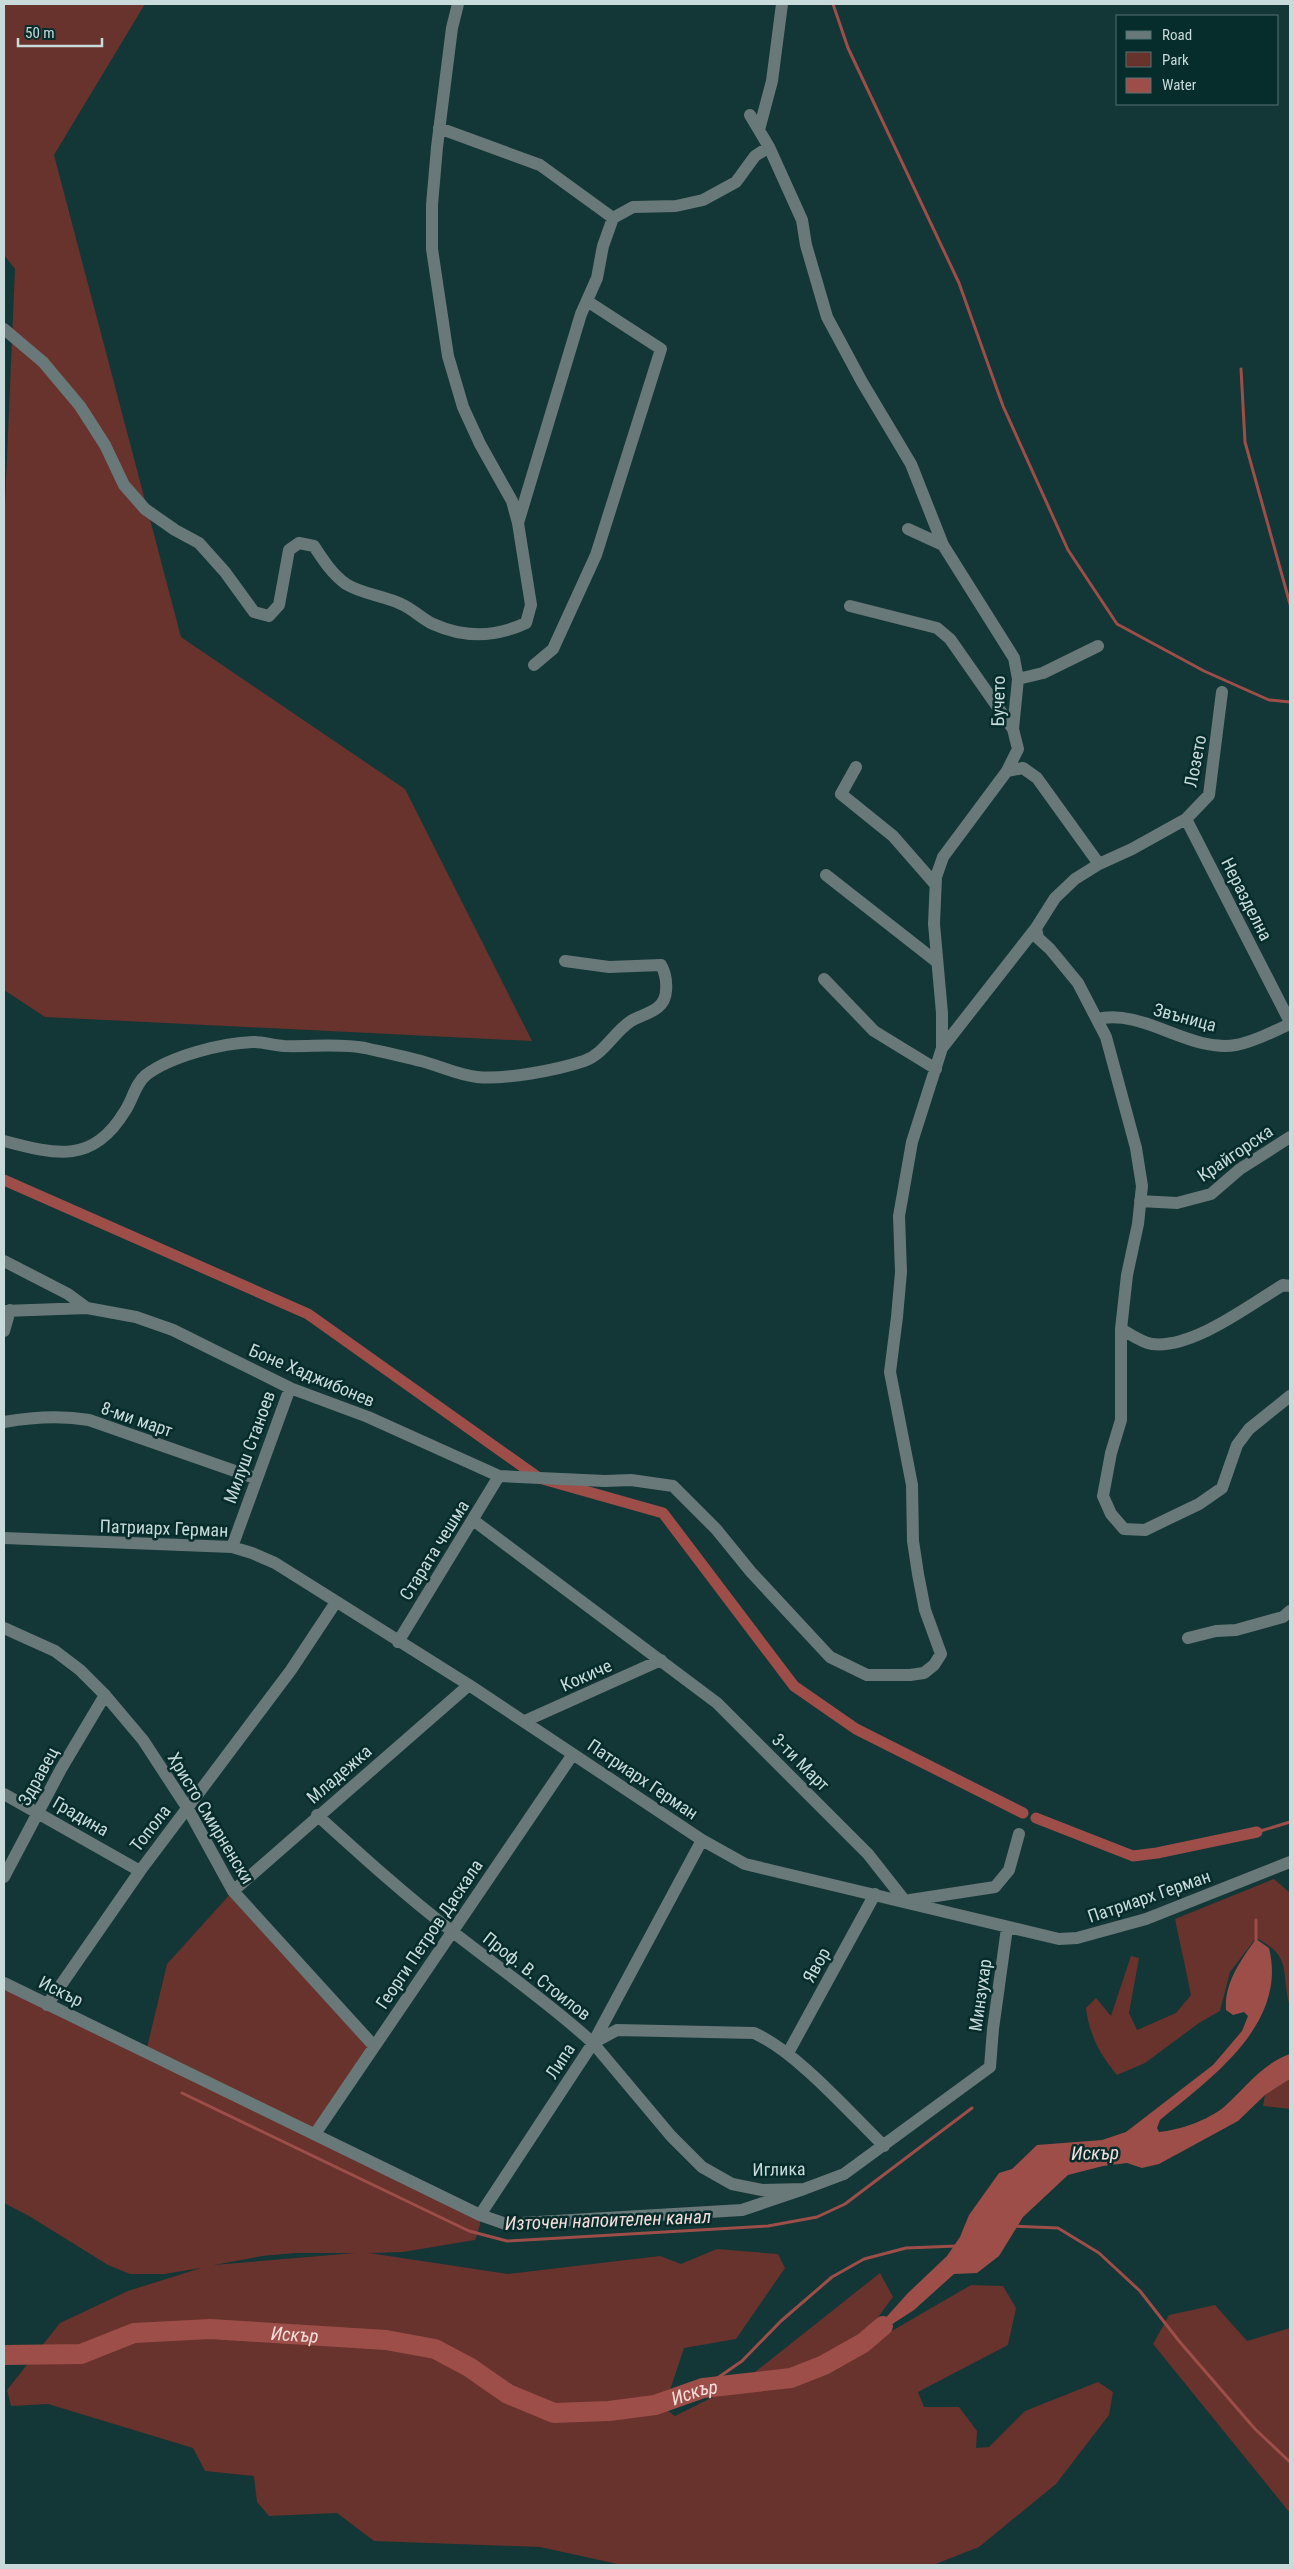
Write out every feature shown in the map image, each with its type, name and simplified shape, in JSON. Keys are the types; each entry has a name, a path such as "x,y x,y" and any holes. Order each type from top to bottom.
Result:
{"street":[{"path":"4,329 43,362 80,406 105,445 124,485 145,509 174,530 199,542 225,572 254,612 269,616 279,605 289,550 299,543 314,546 325,564 347,585 402,604 432,624 462,633 488,635 510,631 526,623 531,605 518,523 512,500 480,444 463,407 448,356 432,249 432,205 439,128 452,28 458,4"},
{"path":"759,130 772,81 782,4"},
{"path":"750,114 769,147 802,220 806,245 827,317 862,382 911,464 943,545"},
{"path":"439,128 540,165 613,218"},
{"path":"518,523 581,314 597,278 603,246 613,218 633,207 676,206 703,200 736,182 756,156 769,147"},
{"path":"534,664 553,649 596,555 661,349 587,301"},
{"path":"908,529 943,545"},
{"name":"Бучето","path":"942,1048 934,924 935,884 942,857 1007,771 1018,749 1013,729 1018,679 1014,658 943,545"},
{"path":"850,606 937,628 950,639 1013,729"},
{"path":"1018,679 1043,673 1098,646"},
{"name":"Лозето","path":"942,1048 1036,928 1055,898 1074,879 1098,864 1132,849 1186,819 1209,795 1222,692"},
{"path":"856,767 841,794 893,836 935,884"},
{"path":"1007,771 1023,768 1037,778 1098,864"},
{"name":"Неразделна","path":"1186,819 1290,1023"},
{"path":"826,875 937,962"},
{"path":"1036,928 1038,938 1078,983 1106,1037 1128,1116 1142,1186 1138,1224 1127,1275 1121,1329 1121,1420 1111,1453 1103,1496 1111,1514 1124,1529 1145,1530 1199,1504 1222,1488 1237,1445 1249,1430 1290,1396"},
{"path":"4,1141 57,1152 79,1151 99,1143 112,1131 127,1109 133,1091 146,1075 185,1055 231,1045 253,1042 282,1046 329,1045 363,1048 422,1061 449,1071 476,1077 502,1077 584,1061 599,1053 631,1021 660,1007 666,998 667,980 661,965 609,967 565,961"},
{"path":"824,979 874,1032 936,1069"},
{"name":"Звъница","path":"1097,1019 1110,1016 1161,1028 1208,1044 1221,1045 1236,1045 1290,1023"},
{"name":"Боне Хаджибонев","path":"7,1310 87,1308 136,1317 173,1330 290,1388 368,1417 499,1476 605,1481 631,1480 673,1486 716,1529 751,1572 830,1658 867,1675 924,1673 934,1665 940,1654 925,1610 918,1574 913,1541 912,1485 890,1372 898,1317 900,1272 899,1216 904,1176 912,1142 942,1048"},
{"name":"Крайгорска","path":"1140,1200 1177,1203 1211,1194 1240,1169 1290,1137"},
{"path":"4,1261 68,1294 87,1308"},
{"path":"1121,1329 1151,1344 1182,1342 1222,1322 1283,1285 1290,1286"},
{"path":"4,1331 7,1310"},
{"name":"Милуш Станоев","path":"232,1547 255,1478 290,1388"},
{"name":"8-ми март","path":"4,1422 64,1416 89,1420 255,1478"},
{"name":"Старата чешма","path":"398,1642 499,1476"},
{"name":"3-ти Март","path":"473,1520 717,1704 868,1854 905,1901"},
{"name":"Патриарх Герман","path":"4,1538 19,1541 232,1547 275,1563 469,1685 702,1840 745,1864 1059,1939 1077,1938 1128,1925 1290,1862"},
{"name":"Топола","path":"48,2004 140,1871 291,1670 336,1602"},
{"path":"1188,1638 1216,1631 1236,1630 1283,1617 1290,1611"},
{"name":"Христо Смирненски","path":"4,1628 55,1651 80,1670 105,1695 143,1740 188,1809 233,1891 374,2046"},
{"name":"Кокиче","path":"525,1722 661,1660"},
{"name":"Младежка","path":"233,1891 317,1815 469,1685"},
{"name":"Здравец","path":"4,1877 38,1812 105,1695"},
{"name":"Георги Петров Даскала","path":"316,2134 573,1754"},
{"name":"Градина","path":"4,1794 140,1871"},
{"name":"Проф. В. Стоилов","path":"317,1815 360,1854 452,1931 554,2008 593,2043 618,2030 754,2033 788,2053 884,2146"},
{"path":"905,1901 995,1887 1009,1870 1019,1834"},
{"name":"Липа","path":"480,2215 593,2043 702,1840"},
{"name":"Явор","path":"788,2053 875,1894"},
{"name":"Минзухар","path":"990,2068 993,2029 1007,1928"},
{"name":"Искър","path":"4,1983 480,2215 506,2224 742,2210 804,2189"},
{"name":"Иглика","path":"593,2043 670,2136 702,2167 732,2184 762,2190 804,2189 844,2174 990,2068"}],"green space":[{"path":"4,4 145,4 54,155 181,637 405,789 532,1041 45,1017 4,990 4,528 15,269 4,255"},
{"path":"1274,1879 1290,1893 1290,2006 1281,1959 1268,1945 1256,1938 1230,1972 1220,2011 1199,2023 1145,2063 1117,2075 1105,2060 1096,2044 1087,2018 1086,2008 1096,1998 1111,2016 1131,1956 1139,1958 1129,2013 1137,2030 1176,2013 1191,1995 1175,1919"},
{"path":"233,1891 374,2046 316,2134 480,2215 480,2225 475,2240 403,2252 369,2253 508,2274 660,2256 681,2264 717,2249 778,2254 785,2268 736,2339 684,2348 664,2408 675,2416 741,2383 880,2273 893,2297 864,2336 871,2343 971,2285 1003,2286 1016,2308 1008,2345 918,2392 924,2407 959,2407 977,2431 976,2448 989,2447 1025,2411 1098,2382 1113,2392 1109,2415 1056,2484 979,2547 933,2565 622,2565 540,2547 374,2541 337,2513 269,2516 257,2502 254,2476 205,2471 193,2448 48,2404 11,2406 7,2390 60,2323 128,2291 201,2268 164,2274 130,2274 108,2265 29,2216 4,2203 4,1983 146,2052 167,1964","holes":["295,2253 355,2253 214,2265 262,2256"]},
{"path":"1290,2079 1290,2109 1263,2106 1265,2095"},
{"path":"1215,2305 1247,2341 1290,2328 1290,2513 1153,2344 1169,2315"}],"water":[{"path":"1256,1939 1269,1948 1272,1975 1267,2001 1256,2025 1241,2047 1222,2067 1160,2120 1157,2128 1159,2132 1176,2129 1210,2116 1224,2107 1271,2063 1290,2054 1290,2079 1265,2095 1238,2121 1159,2164 1142,2168 1127,2163 1103,2166 1068,2175 1023,2217 999,2256 977,2273 954,2274 914,2310 863,2343 908,2293 947,2256 960,2237 969,2215 999,2173 1012,2169 1037,2145 1102,2140 1126,2132 1213,2065 1242,2031 1248,2016 1244,2012 1233,2015 1226,2010 1226,2000 1235,1972"}],"waterway":[{"path":"833,4 848,48 959,283 1003,406 1068,550 1117,624 1204,671 1269,700 1290,702"},
{"path":"1241,369 1245,442 1290,604"},
{"path":"4,1180 308,1314 539,1478 663,1513 794,1686 856,1729 1023,1813"},
{"path":"1036,1818 1133,1856 1157,1853 1257,1832"},
{"path":"1257,1832 1290,1822"},
{"path":"1256,1920 1256,1941"},
{"name":"Източен напоителен канал","path":"182,2093 469,2231 507,2241 768,2226 817,2217 845,2204 972,2108"},
{"path":"1013,2226 1058,2228 1099,2253 1140,2291 1179,2341 1255,2429 1290,2462"},
{"path":"703,2388 742,2361 781,2321 832,2277 864,2259 906,2248 957,2246"},
{"name":"Искър","path":"4,2355 81,2354 134,2333 210,2329 386,2340 435,2349 469,2367 508,2394 554,2413 609,2411 655,2405 703,2388 791,2378 824,2365 863,2343 883,2326"}]}
